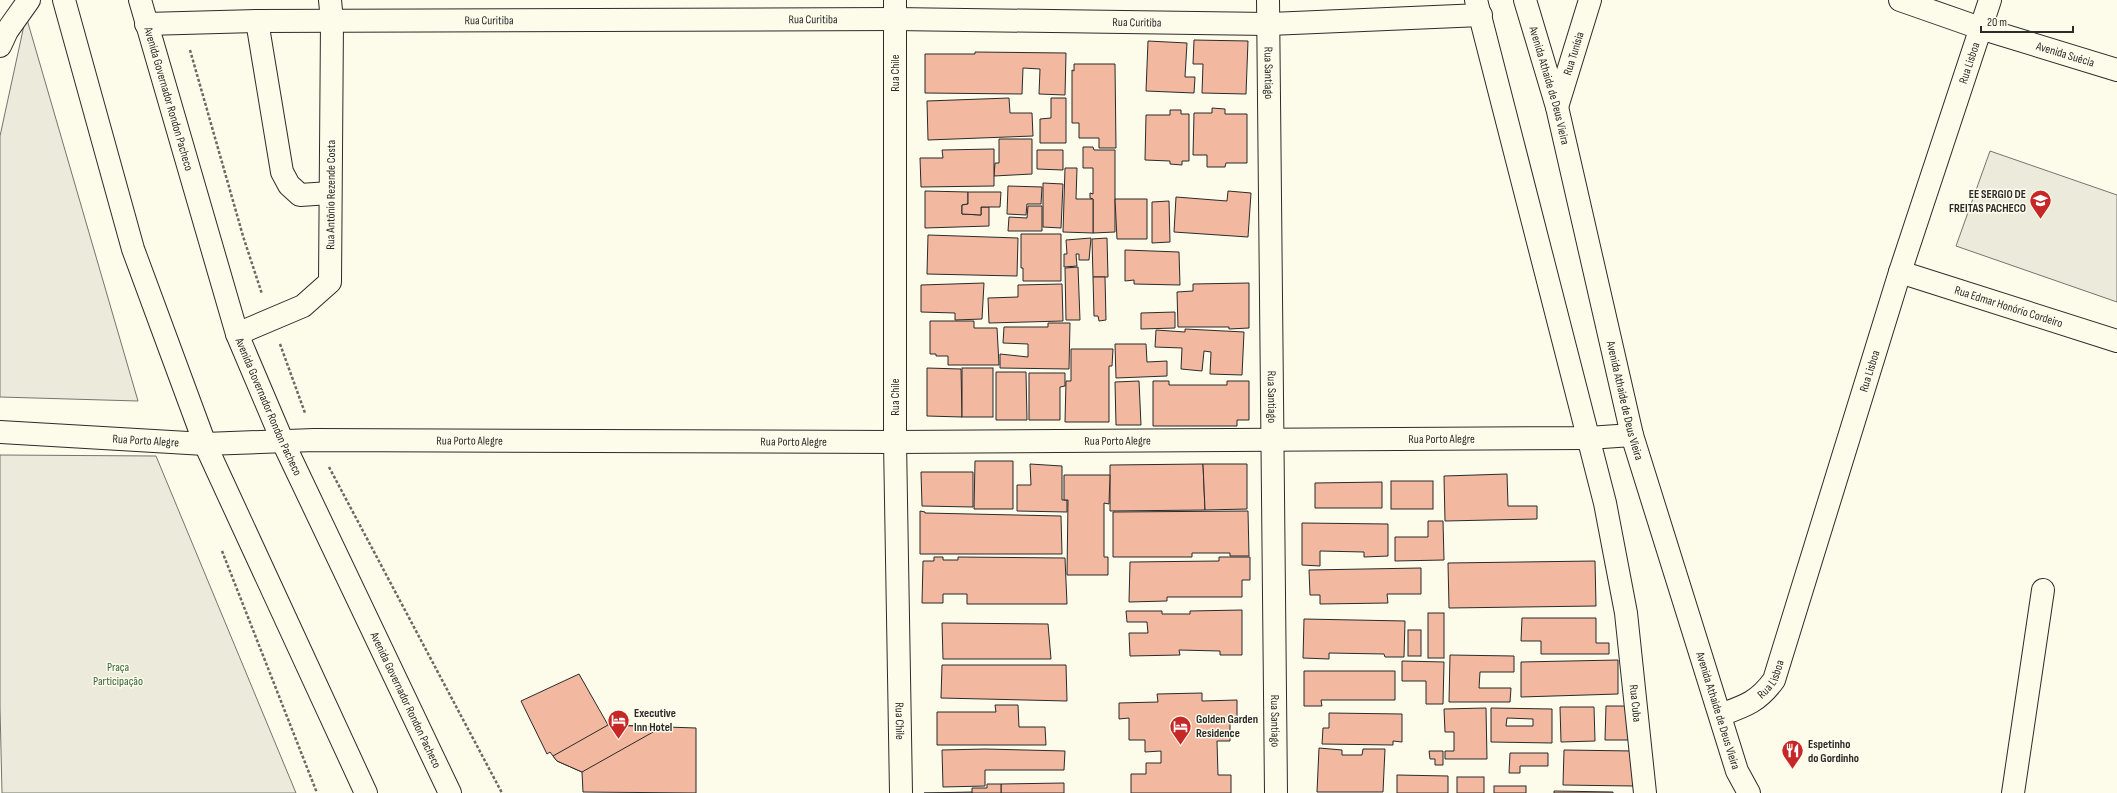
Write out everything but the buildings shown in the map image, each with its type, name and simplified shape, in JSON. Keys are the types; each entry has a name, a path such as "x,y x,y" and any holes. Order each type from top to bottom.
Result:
{"street":[{"path":"0,46 6,31 29,0"},
{"path":"64,0 133,249 205,444 366,793"},
{"name":"Avenida Governador Rondon Pacheco","path":"140,0 237,334 282,440 450,793"},
{"name":"Rua Santiago","path":"1268,0 1276,793"},
{"name":"Avenida Athaide de Deus Vieira","path":"1525,0 1557,107 1632,436 1737,771 1749,793"},
{"name":"Rua Tunísia","path":"1557,107 1590,0"},
{"name":"Avenida Suécia","path":"1900,0 1980,28 2117,70"},
{"name":"Rua Lisboa","path":"1720,715 1750,705 1765,693 1774,680 1900,272 1990,0"},
{"path":"1478,8 1588,438"},
{"name":"Rua Curitiba","path":"146,24 257,21 331,10 895,9 1268,24 1478,8"},
{"name":"Rua Chile","path":"895,9 895,442 901,793"},
{"name":"Rua Antônio Rezende Costa","path":"237,334 303,306 330,282 331,10"},
{"path":"257,21 282,172 289,185 300,195 330,193"},
{"name":"Rua Edmar Honório Cordeiro","path":"1900,272 2117,341"},
{"name":"Rua Porto Alegre","path":"0,432 205,444 282,440 895,442 1272,441 1588,438 1632,436"},
{"name":"Rua Cuba","path":"1588,438 1605,504 1626,613 1645,793"},
{"path":"2013,793 2043,590"},
{"path":"1737,771 1737,793"}],"path":[{"path":"182,23 243,236 314,440 502,793"}],"green space":[{"path":"26,16 138,401 0,397 0,136"},
{"name":"EE SERGIO DE FREITAS PACHECO","path":"1990,151 2117,195 2117,302 1956,246"},
{"name":"Praça Participação","path":"0,455 156,456 296,793 2,793 0,707"}],"place":[{"name":"EE SERGIO DE FREITAS PACHECO","path":"2041,220"},
{"name":"Executive Inn Hotel","path":"618,740"},
{"name":"Golden Garden Residence","path":"1181,746"},
{"name":"Espetinho do Gordinho","path":"1792,770"}]}
